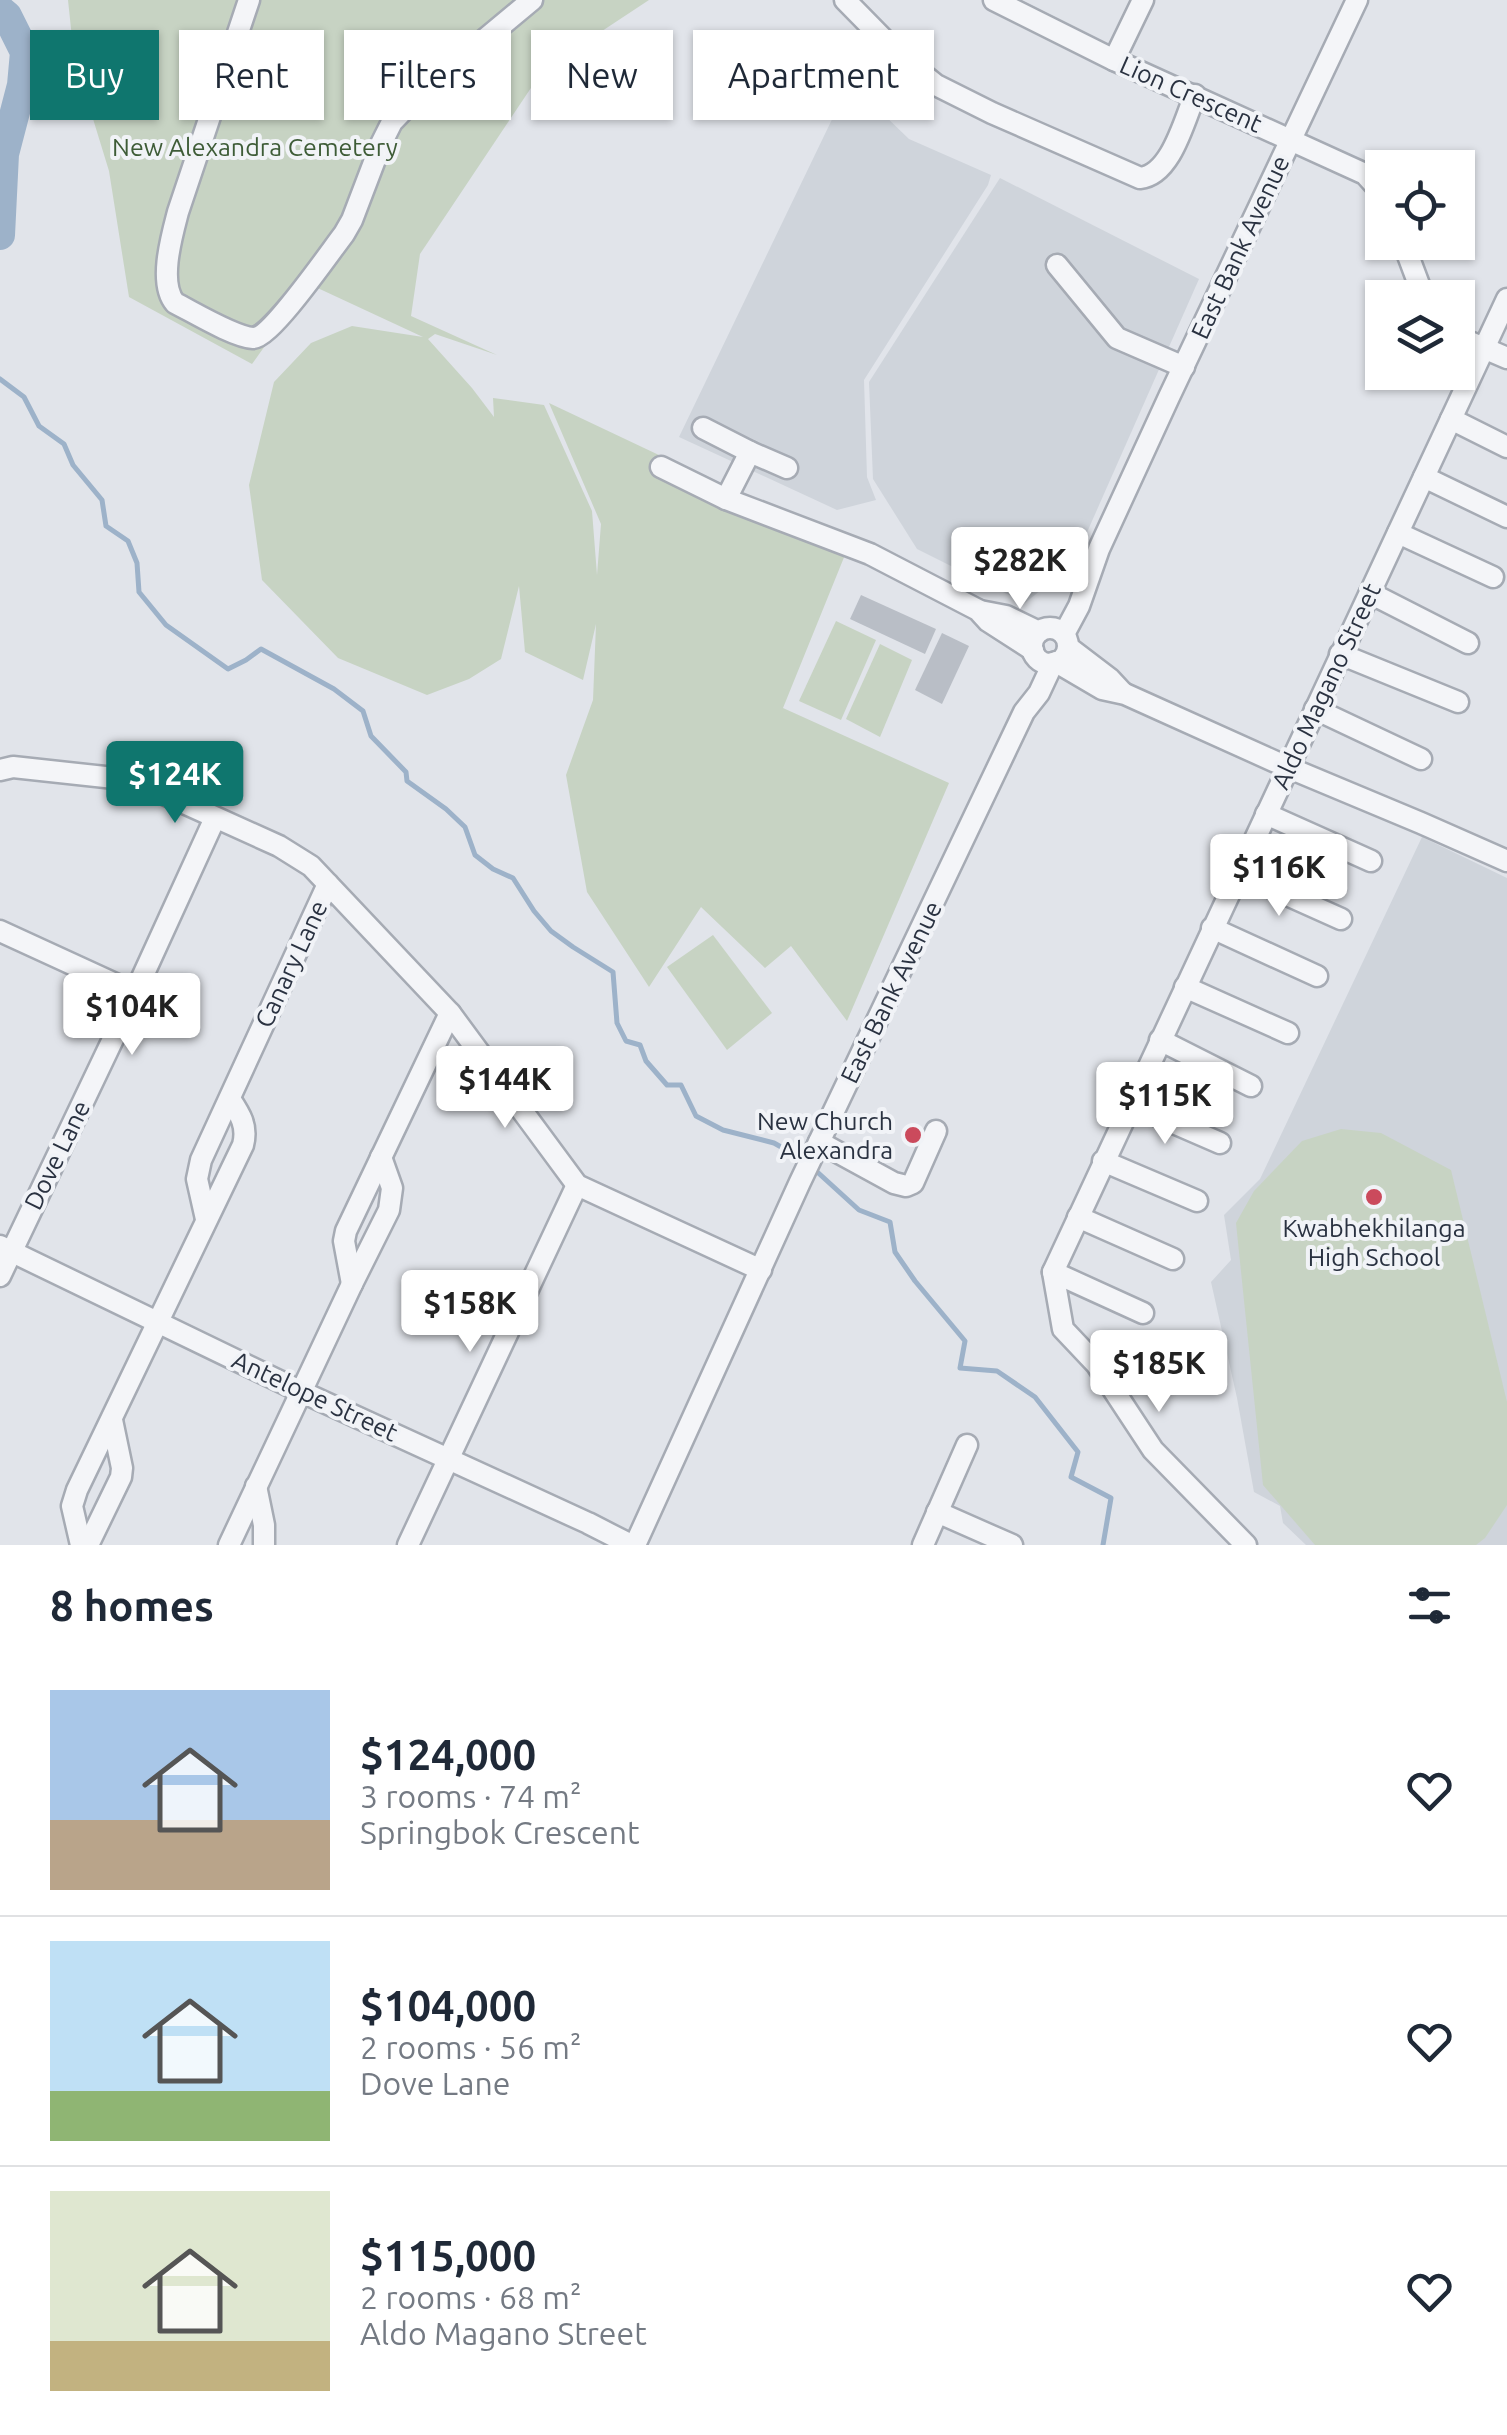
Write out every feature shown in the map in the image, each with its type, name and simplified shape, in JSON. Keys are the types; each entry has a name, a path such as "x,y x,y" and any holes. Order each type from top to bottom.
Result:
{"street":[{"path":"250,0 178,212 167,282 169,296 175,302 252,338 258,338 276,322 344,234 392,122 419,94 532,0"},
{"path":"845,0 899,55 936,85 1140,178 1147,178 1163,166 1194,95"},
{"name":"Lion Crescent","path":"994,0 1114,60 1365,174"},
{"path":"1114,60 1143,0"},
{"name":"East Bank Avenue","path":"633,1545 800,1182 1024,712 1039,693 1050,647 1100,549 1357,0"},
{"path":"1057,265 1118,338 1184,367"},
{"name":"Aldo Magano Street","path":"1054,1282 1103,1161 1507,299"},
{"path":"1475,345 1507,358"},
{"path":"1451,419 1507,448"},
{"path":"703,428 787,468"},
{"path":"726,498 750,452"},
{"path":"661,467 726,498 870,554 978,610 988,621 1050,647 1110,679 1125,694 1507,861"},
{"path":"1424,477 1507,517"},
{"path":"1398,533 1493,578"},
{"path":"1370,593 1468,643"},
{"path":"1340,654 1458,702"},
{"path":"1315,710 1421,759"},
{"path":"0,770 13,767 134,780 298,856 450,1013 577,1186 761,1270"},
{"path":"0,787 27,770"},
{"path":"1266,814 1371,861"},
{"name":"Dove Lane","path":"0,1276 6,1248 135,993 216,818"},
{"path":"1238,872 1341,919"},
{"name":"Canary Lane","path":"206,1219 198,1170 328,884"},
{"path":"1212,928 1317,976"},
{"path":"0,932 135,993"},
{"path":"1185,987 1288,1032"},
{"path":"352,1284 344,1236 450,1013"},
{"path":"1160,1040 1251,1086"},
{"path":"84,1545 73,1512 74,1500 245,1137 243,1121 230,1099"},
{"path":"1130,1104 1220,1144"},
{"path":"817,1147 906,1186 913,1183 936,1131"},
{"path":"230,1545 389,1210 390,1176 381,1158"},
{"path":"1103,1161 1197,1201"},
{"path":"408,1545 577,1186"},
{"path":"1078,1217 1173,1258"},
{"name":"Antelope Street","path":"6,1248 302,1392 633,1545"},
{"path":"1143,1314 1054,1282 1062,1328 1097,1365 1153,1450 1246,1545"},
{"path":"84,1545 121,1477 112,1420"},
{"path":"923,1545 966,1445"},
{"path":"256,1486 264,1545"},
{"path":"937,1512 1012,1545"}],"shaded area":[{"path":"832,120 889,120 909,139 991,175 864,380 867,477 876,500 837,510 679,437"},
{"path":"1000,178 1199,279 1073,564 1025,603 917,549 873,479 869,382"},
{"name":"Kwabhekhilanga High School","path":"1422,837 1507,878 1507,1545 1306,1545 1283,1523 1280,1506 1254,1492 1211,1282 1231,1260 1224,1215 1260,1179"}],"green space":[{"name":"New Alexandra Cemetery","path":"68,0 649,0 604,30 531,30 531,88 511,118 511,30 344,30 344,120 510,120 420,254 411,316 497,355 435,334 428,339 494,417 493,398 544,405 592,511 597,575 601,524 549,403 849,545 783,708 949,783 847,1021 791,946 765,968 701,907 649,987 587,892 566,775 593,700 596,624 583,680 525,652 519,586 501,659 469,679 427,695 338,658 262,580 249,485 274,382 311,343 352,326 423,337 309,284 252,364 129,297 109,171 93,120 159,120 159,30 71,30"},
{"path":"836,621 876,640 841,720 799,701"},
{"path":"880,644 912,660 880,737 846,719"},
{"path":"713,935 772,1013 727,1050 667,967"},
{"path":"1341,1129 1381,1133 1451,1170 1507,1402 1507,1505 1476,1545 1315,1545 1263,1485 1236,1223 1254,1191 1302,1141"}],"building":[{"path":"861,595 936,629 925,654 850,619"},
{"path":"942,633 969,646 942,704 915,690"}],"waterway":[{"path":"0,10 25,52 22,85 4,154 0,235"},
{"path":"0,379 24,397 39,426 64,444 73,465 102,500 106,526 128,541 137,563 139,592 166,625 228,669 261,649 334,689 363,711 371,736 406,772 407,781 465,827 475,855 513,878 551,931 613,972 617,1023 626,1041 640,1045 646,1061 667,1085 681,1085 696,1116 723,1130 774,1143 806,1161"},
{"path":"814,1169 859,1210 890,1222 895,1252 965,1341 960,1368 997,1371 1035,1397 1078,1452 1071,1477 1111,1498 1103,1545"}],"place":[{"name":"New Church Alexandra","path":"913,1135"},
{"name":"Kwabhekhilanga High School","path":"1374,1197"}]}
